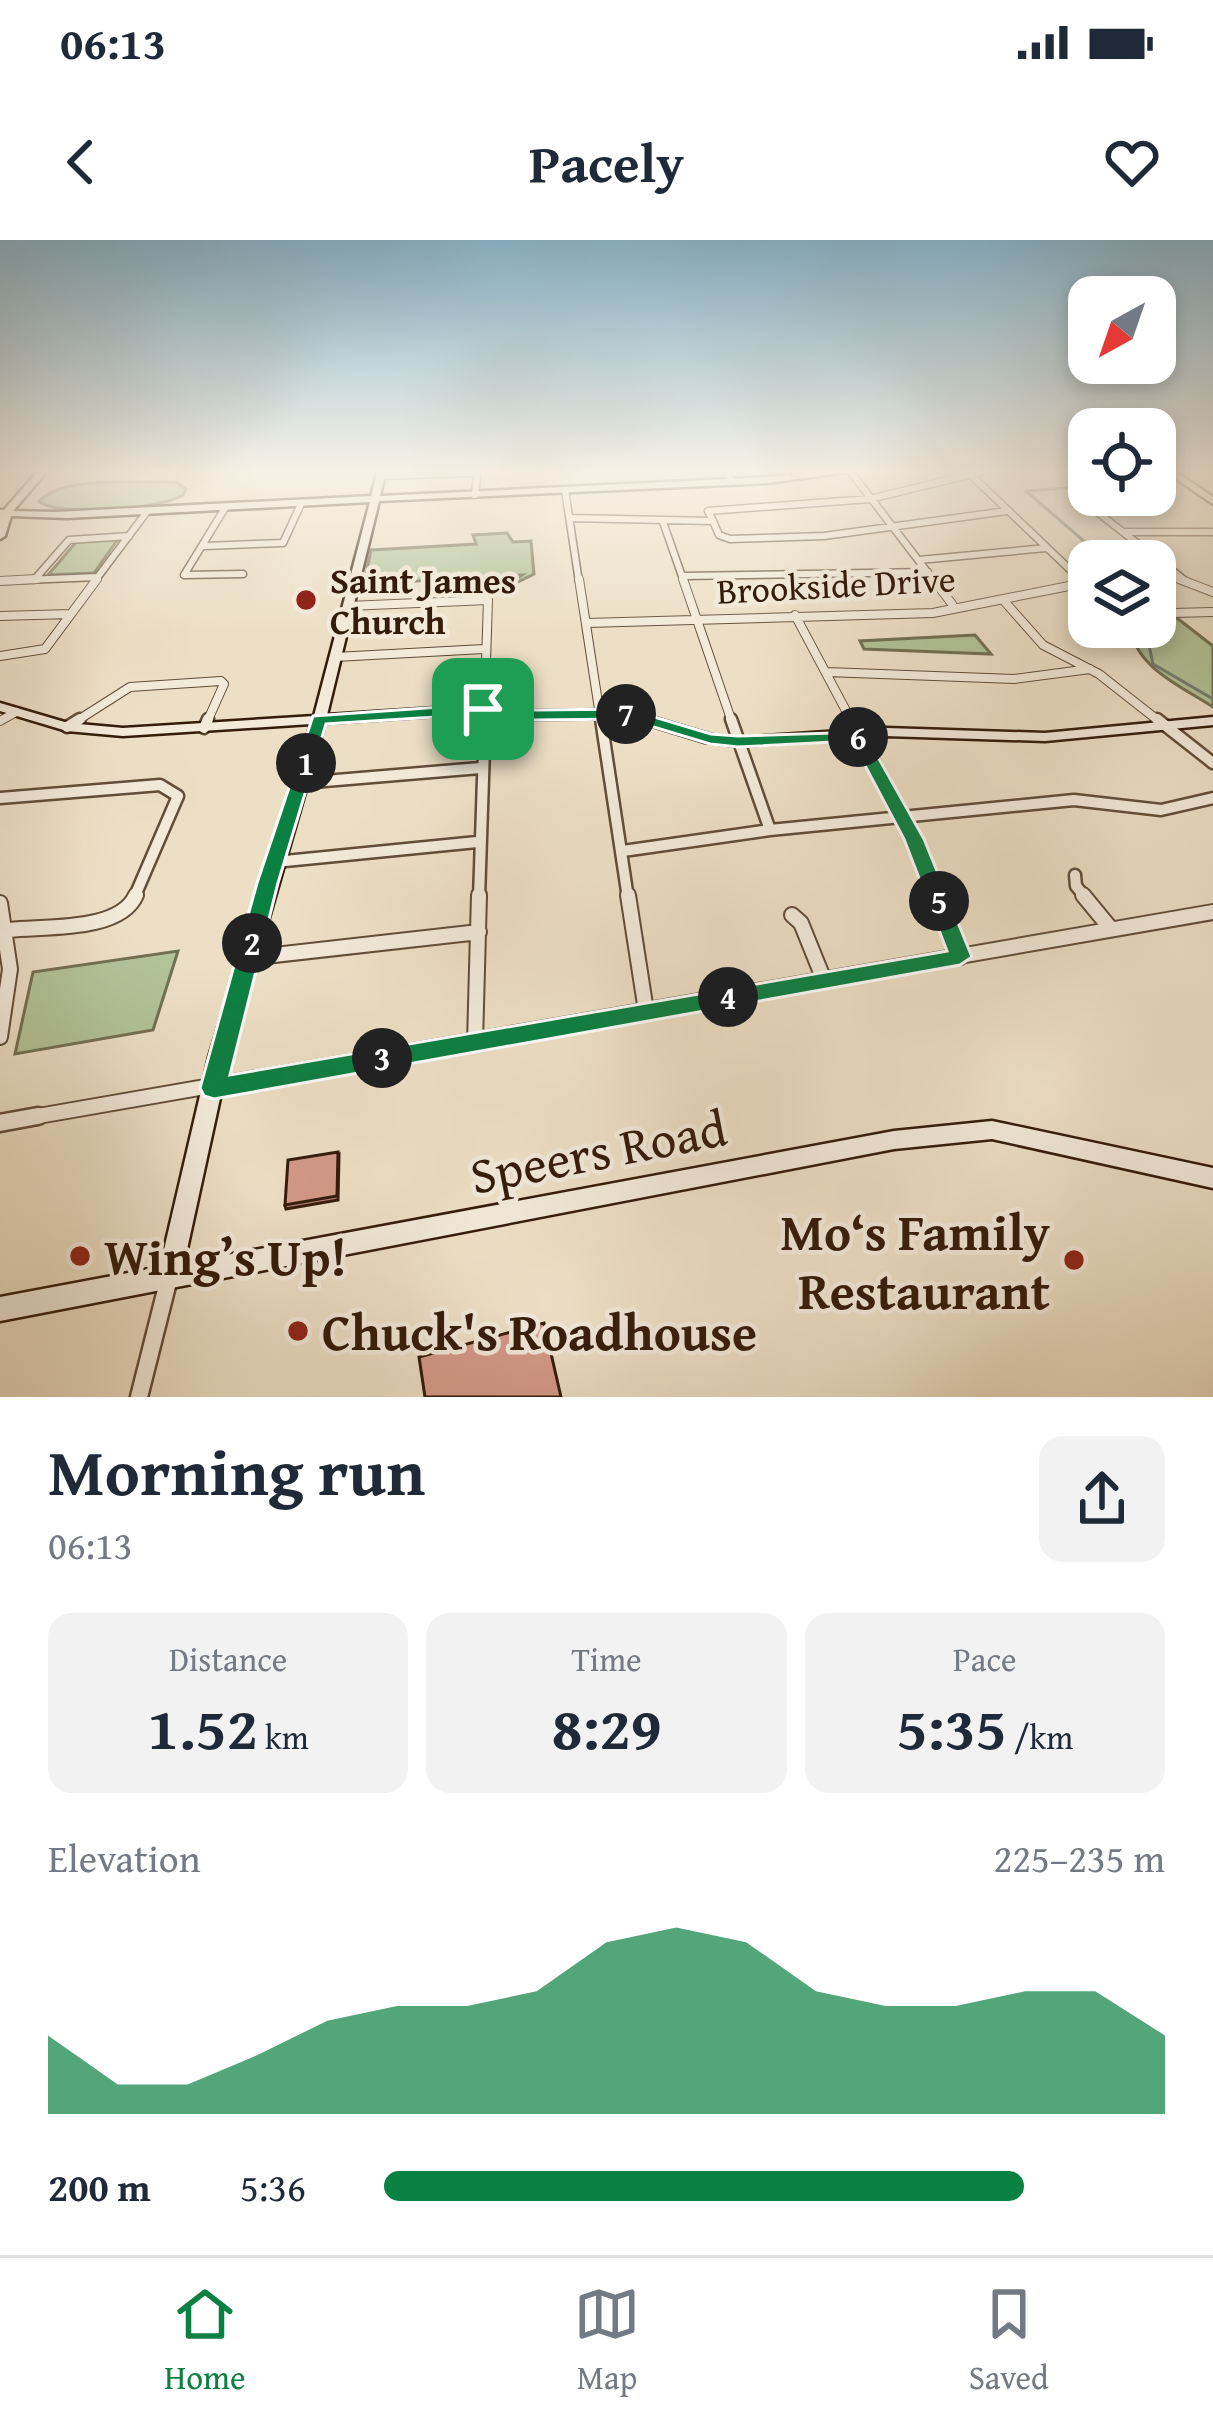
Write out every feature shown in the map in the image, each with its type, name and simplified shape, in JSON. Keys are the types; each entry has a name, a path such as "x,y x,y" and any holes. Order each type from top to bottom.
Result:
{"street":[{"path":"0,656 42,651 138,524"},
{"path":"216,524 184,575 243,574"},
{"path":"204,547 283,543 294,524"},
{"path":"139,1397 248,958 319,720 368,524"},
{"path":"571,524 646,1011"},
{"path":"664,524 770,830"},
{"path":"714,524 719,535 730,539 925,524"},
{"path":"890,524 952,604"},
{"path":"1021,524 1068,569"},
{"path":"1114,524 1180,580 1213,592"},
{"path":"1125,532 1213,532"},
{"path":"34,580 69,540 129,536"},
{"path":"919,560 1046,548"},
{"path":"682,576 928,572"},
{"path":"0,581 98,578"},
{"name":"Brookside Drive","path":"587,623 933,613 952,604 1005,602 1035,588 1068,587"},
{"path":"348,607 488,600 477,842 475,1042"},
{"path":"1005,602 1043,645 1090,669 1213,763"},
{"path":"1176,613 1213,612"},
{"path":"0,616 71,614"},
{"path":"795,615 914,839 960,957"},
{"path":"335,657 484,649"},
{"path":"827,672 1014,679 1090,669"},
{"path":"68,727 130,687 221,681 204,728"},
{"path":"0,707 68,727 123,732 483,709 535,715 601,713 654,719 710,739 738,742 886,732 1045,736 1213,721"},
{"path":"0,721 16,712"},
{"path":"301,783 480,768"},
{"path":"0,798 160,785 178,796 131,906 108,919 10,930"},
{"path":"623,851 770,830 1074,800 1161,810 1213,798"},
{"path":"275,862 477,842"},
{"path":"1075,875 1076,886 1111,929"},
{"path":"0,903 10,930 8,1001 0,1037"},
{"path":"0,1123 1213,912"},
{"path":"792,915 801,923 824,980"},
{"path":"248,958 479,932"},
{"name":"Speers Road","path":"0,1310 894,1139 992,1130 1213,1178"}],"green space":[{"path":"507,533 513,542 531,541 534,574 493,594 522,575 364,584 371,550 476,544 473,535"},
{"path":"118,539 94,573 48,575 78,540"},
{"path":"1176,617 1213,646 1213,707 1162,674 1138,648 1176,648"},
{"path":"975,635 991,654 864,649 860,641"},
{"path":"178,951 153,1030 15,1054 33,972"}],"building":[{"path":"338,1152 337,1196 285,1205 288,1160"},
{"path":"544,1323 561,1397 425,1397 419,1357"}],"waterway":[{"path":"1064,524 1083,540"},
{"path":"1150,648 1153,664 1213,699"}],"place":[{"name":"Saint James Church","path":"306,600"},
{"name":"Wing’s Up!","path":"80,1256"},
{"name":"Mo‘s Family Restaurant","path":"1074,1260"},
{"name":"Chuck's Roadhouse","path":"298,1331"}],"route":[{"path":"483,709 535,715 628,714 710,739 738,742 857,736 914,839 960,957 214,1088 268,883 319,720 483,709"}]}
